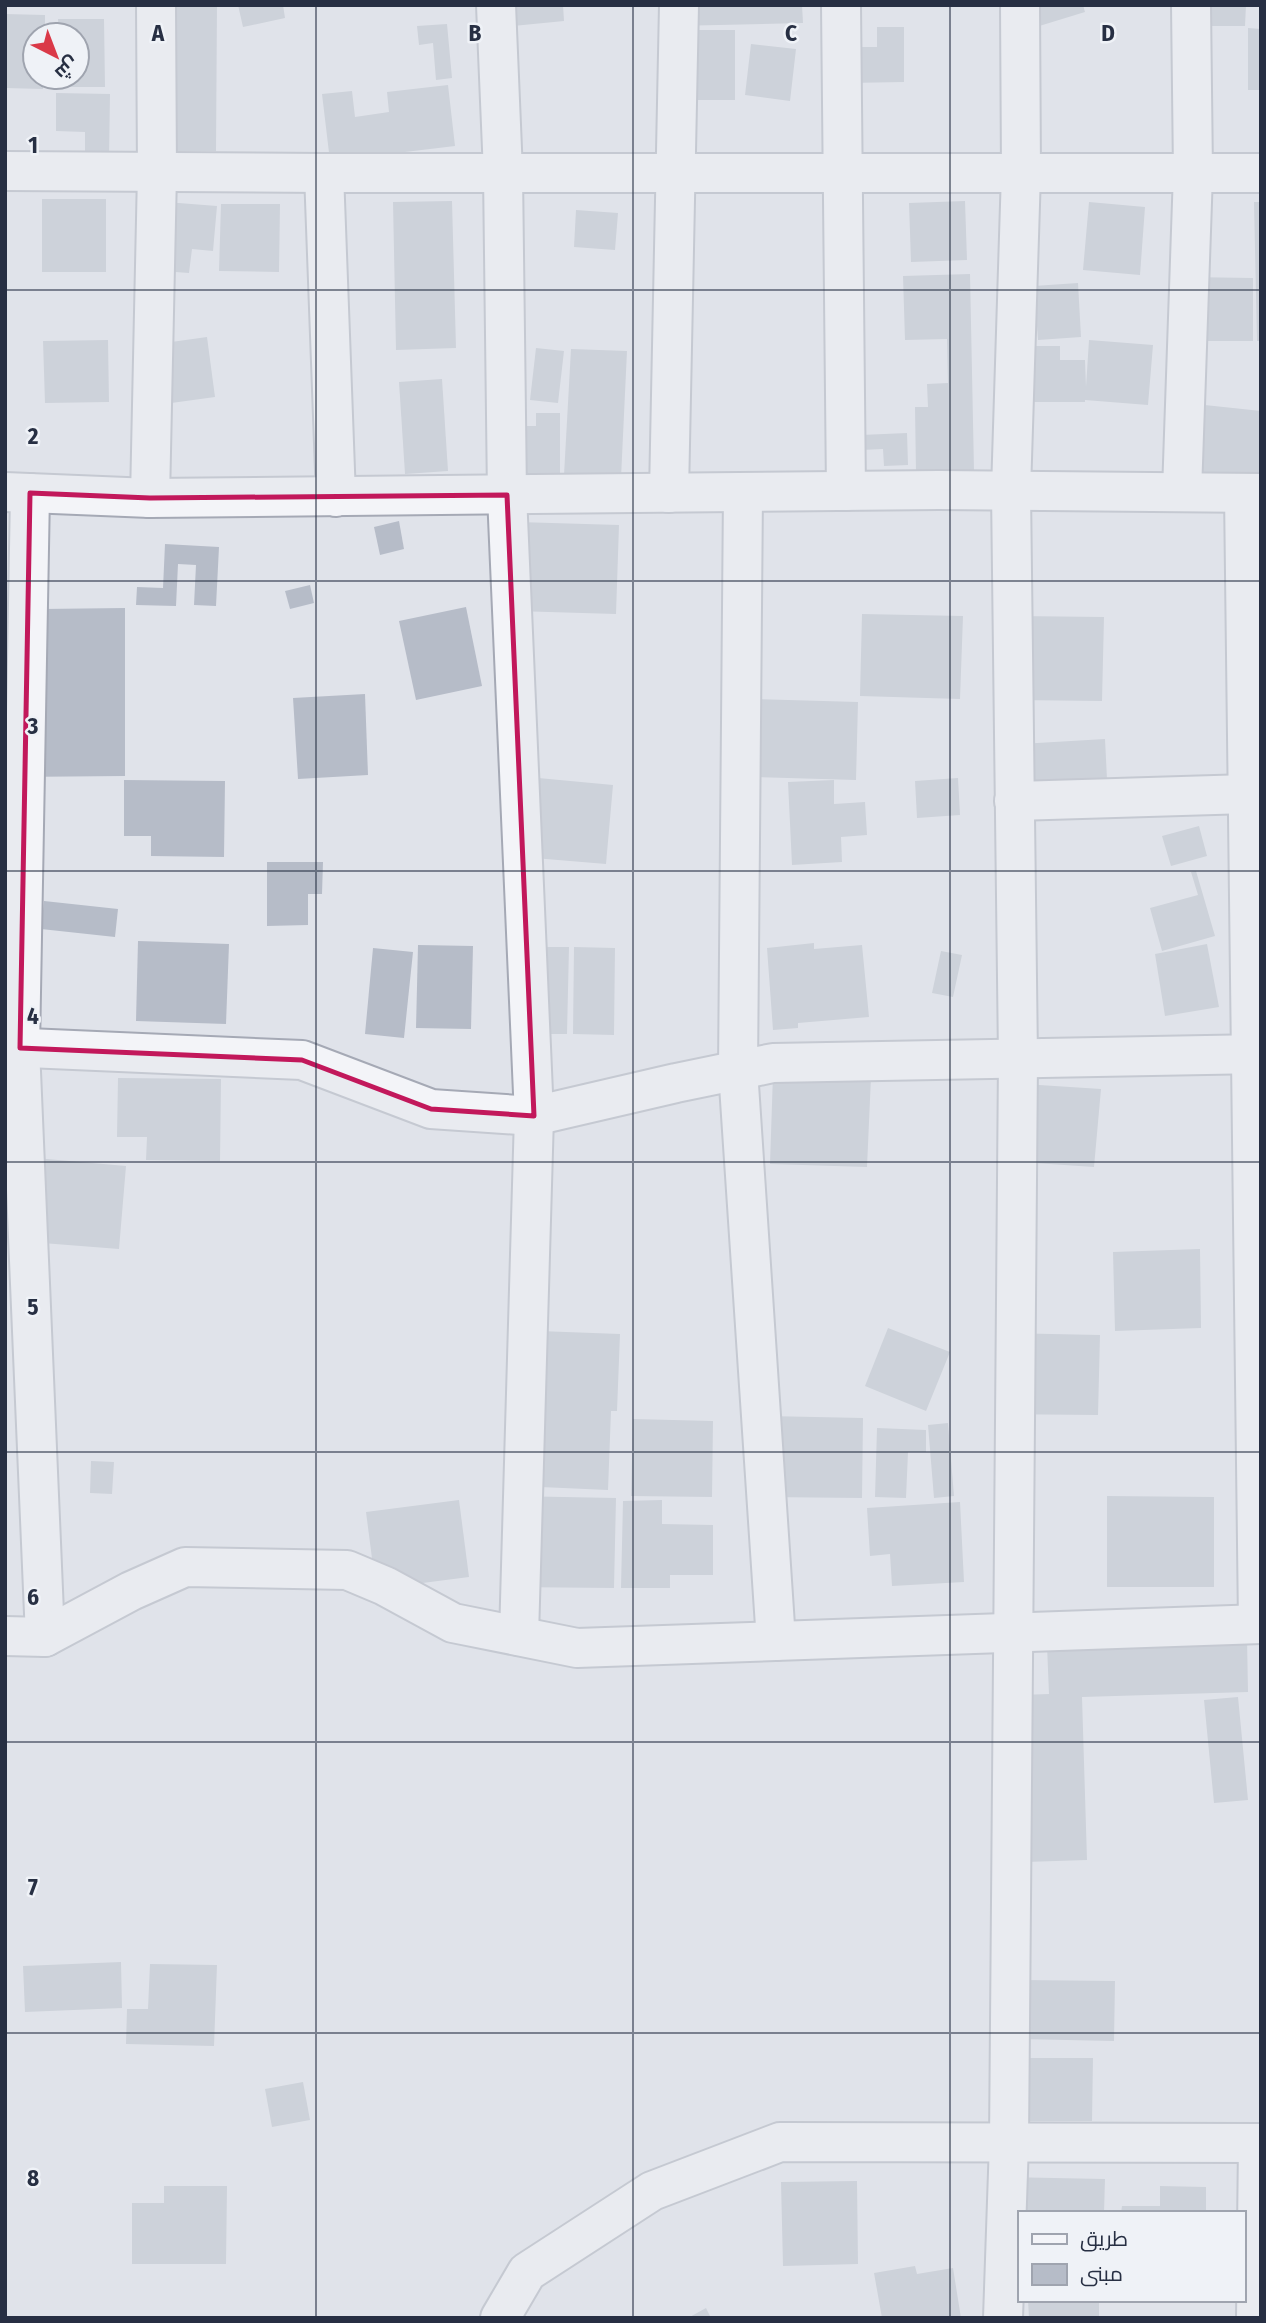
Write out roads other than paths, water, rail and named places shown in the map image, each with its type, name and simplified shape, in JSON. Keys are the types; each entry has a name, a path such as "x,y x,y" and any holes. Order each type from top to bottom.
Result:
{"street":[{"path":"150,498 157,173 156,5"},
{"path":"496,5 503,173 507,495 534,1116 519,1636"},
{"path":"668,494 679,5"},
{"path":"841,5 846,491"},
{"path":"1003,2318 1009,2143 1018,1059 1011,491 1021,173 1020,5"},
{"path":"1181,492 1193,173 1191,5"},
{"path":"5,171 1261,173"},
{"path":"324,173 336,497"},
{"path":"5,1636 46,1637 131,1591 185,1567 347,1570 385,1586 453,1623 577,1648 1259,1624 1256,1054 1248,793 1252,493 846,491 150,498 17,493 12,1047 46,1637"},
{"path":"743,492 738,1070 776,1641"},
{"path":"1014,801 1248,793"},
{"path":"12,1047 302,1060 431,1108 534,1116 773,1063 1256,1054"},
{"path":"500,2318 527,2272 652,2190 780,2142 1259,2143 1256,2318"}]}
